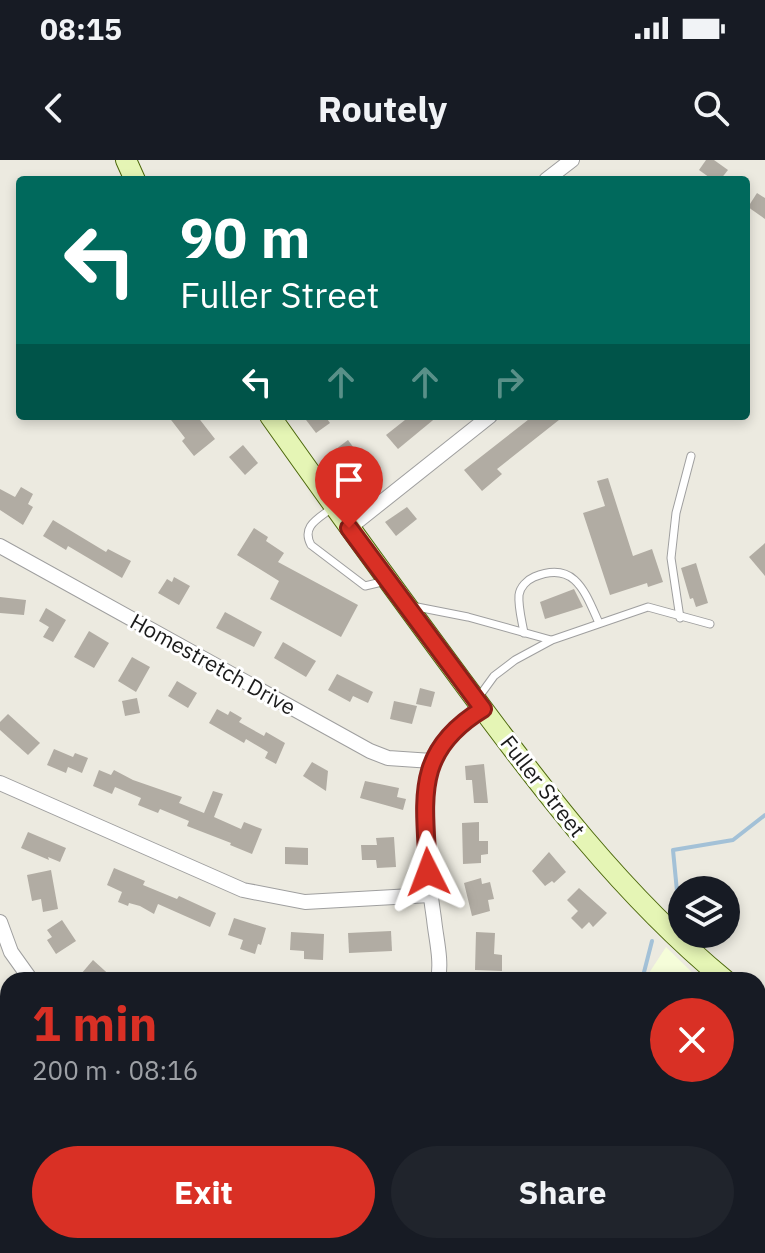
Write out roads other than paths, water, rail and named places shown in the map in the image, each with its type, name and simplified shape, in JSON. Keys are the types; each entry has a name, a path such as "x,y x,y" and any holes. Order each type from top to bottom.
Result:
{"street":[{"path":"551,176 572,160"},
{"name":"Fuller Street","path":"273,420 349,528 569,822 650,911 716,972"},
{"path":"349,528 485,420"},
{"name":"Homestretch Drive","path":"0,546 370,751 388,758 432,761"},
{"path":"438,972 425,845 426,781 432,761 448,737 480,705"},
{"path":"0,783 243,890 305,902 430,895"},
{"path":"0,922 11,952 25,972"}],"lane":[{"path":"680,618 671,558 676,513 691,456"},
{"path":"334,507 308,529 306,535 311,545 367,587 388,580"},
{"path":"524,633 519,594 526,581 547,572 565,573 576,581 586,593 599,623"},
{"path":"406,605 468,617 552,640"},
{"path":"480,705 494,676 515,660 552,640 599,623 648,607 710,624"}],"waterway":[{"path":"676,876 673,850 733,840 765,815"},
{"path":"644,972 652,941"}]}
